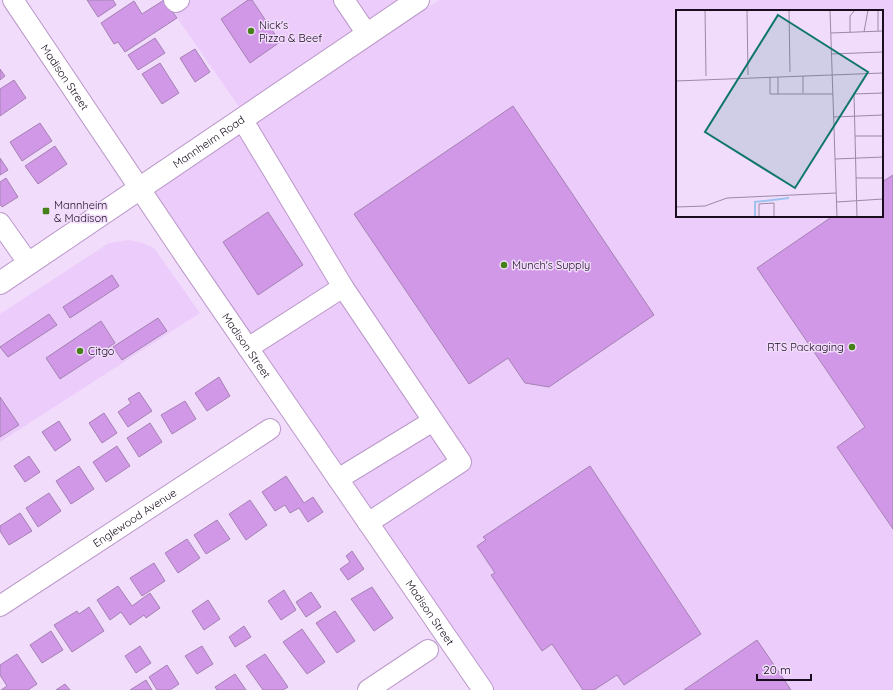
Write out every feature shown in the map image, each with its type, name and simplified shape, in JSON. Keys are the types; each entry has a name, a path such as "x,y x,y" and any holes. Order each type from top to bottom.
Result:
{"main road":[{"name":"Mannheim Road","path":"0,283 418,0"}],"street":[{"name":"Madison Street","path":"13,0 248,348 482,690"},
{"path":"174,0 176,2 179,0"},
{"path":"344,0 368,34"},
{"path":"242,119 342,287 461,462 368,523"},
{"path":"0,223 29,264"},
{"path":"248,348 342,287"},
{"path":"338,479 433,421"},
{"name":"Englewood Avenue","path":"0,606 270,429"},
{"path":"368,690 428,650"}],"shaded area":[{"path":"184,0 413,0 244,114 171,9"},
{"path":"439,0 893,0 893,690 494,690 153,192"},
{"path":"129,240 143,243 154,248 200,313 0,442 0,314 109,243"}],"building":[{"path":"87,0 113,0 116,5 98,17"},
{"path":"164,0 177,18 125,52 118,42 114,44 101,23 134,1 142,14"},
{"name":"Nick's Pizza & Beef","path":"248,0 252,0 280,42 250,63 221,19"},
{"path":"155,38 165,53 138,70 128,55"},
{"path":"195,49 210,72 195,82 180,58"},
{"path":"160,63 179,93 162,104 142,74"},
{"path":"0,69 5,76 0,80"},
{"path":"14,80 26,98 0,116 0,89"},
{"name":"Munch's Supply","path":"513,106 654,315 549,387 525,383 508,358 469,384 354,214"},
{"path":"40,123 52,141 22,161 10,142"},
{"path":"55,146 67,164 38,184 25,166"},
{"path":"0,158 8,170 0,175"},
{"name":"RTS Packaging","path":"893,175 893,529 837,447 865,427 757,268 832,217 883,217 883,181"},
{"path":"6,178 18,197 2,207 0,204 0,182"},
{"path":"268,212 303,265 258,295 223,242"},
{"name":"Citgo","path":"112,275 119,286 70,318 63,307"},
{"path":"49,314 57,325 8,357 0,347"},
{"path":"158,318 167,331 122,360 113,347"},
{"name":"Citgo","path":"101,321 115,343 60,379 46,358"},
{"path":"219,377 230,396 207,411 195,393"},
{"path":"139,392 152,411 128,427 118,412 131,403 128,399"},
{"path":"0,397 19,425 0,437"},
{"path":"185,401 196,419 172,434 161,415"},
{"path":"104,413 117,433 102,443 89,423"},
{"path":"59,421 71,440 55,451 42,432"},
{"path":"150,423 162,442 139,457 127,438"},
{"path":"117,446 130,466 106,482 93,462"},
{"path":"29,456 40,472 25,482 14,466"},
{"path":"79,466 94,489 71,504 56,481"},
{"path":"590,466 701,634 624,685 617,675 594,690 583,690 552,644 542,651 491,575 495,573 477,546 486,540 483,537"},
{"path":"286,476 304,503 313,497 323,512 308,522 299,508 290,513 285,505 275,511 262,492"},
{"path":"49,493 61,511 38,527 26,508"},
{"path":"250,500 267,525 246,540 229,514"},
{"path":"20,513 32,531 9,545 0,531 0,526"},
{"path":"217,520 230,539 206,554 194,535"},
{"path":"187,539 200,558 178,573 165,553"},
{"path":"352,551 364,569 348,580 340,569 350,562 346,556"},
{"path":"154,563 165,581 142,596 130,578"},
{"path":"118,586 132,606 150,593 160,608 146,618 144,615 130,625 121,612 110,620 97,600"},
{"path":"372,587 393,618 374,631 351,599"},
{"path":"284,590 296,610 281,620 268,601"},
{"path":"311,592 321,607 306,617 296,602"},
{"path":"208,600 220,619 204,630 192,611"},
{"path":"89,607 104,631 72,652 54,625 77,611 79,614"},
{"path":"335,611 355,641 337,653 316,623"},
{"path":"244,626 251,637 235,647 229,637"},
{"path":"302,629 325,662 307,674 283,642"},
{"path":"51,631 63,650 42,663 30,645"},
{"path":"757,640 791,690 684,690"},
{"path":"140,646 151,663 136,673 125,656"},
{"path":"202,646 213,664 197,674 185,656"},
{"path":"17,654 37,684 28,690 1,690 7,686 0,675 0,665"},
{"path":"265,654 288,687 283,690 263,690 246,666"},
{"path":"167,665 179,684 170,690 157,690 149,677"},
{"path":"235,674 246,690 217,690 215,687"},
{"path":"146,680 152,690 130,690"},
{"path":"65,684 70,690 56,690"}],"place":[{"name":"Nick's Pizza & Beef","path":"251,31"},
{"name":"Mannheim & Madison","path":"46,211"},
{"name":"Munch's Supply","path":"504,265"},
{"name":"RTS Packaging","path":"852,347"},
{"name":"Citgo","path":"80,351"}]}
